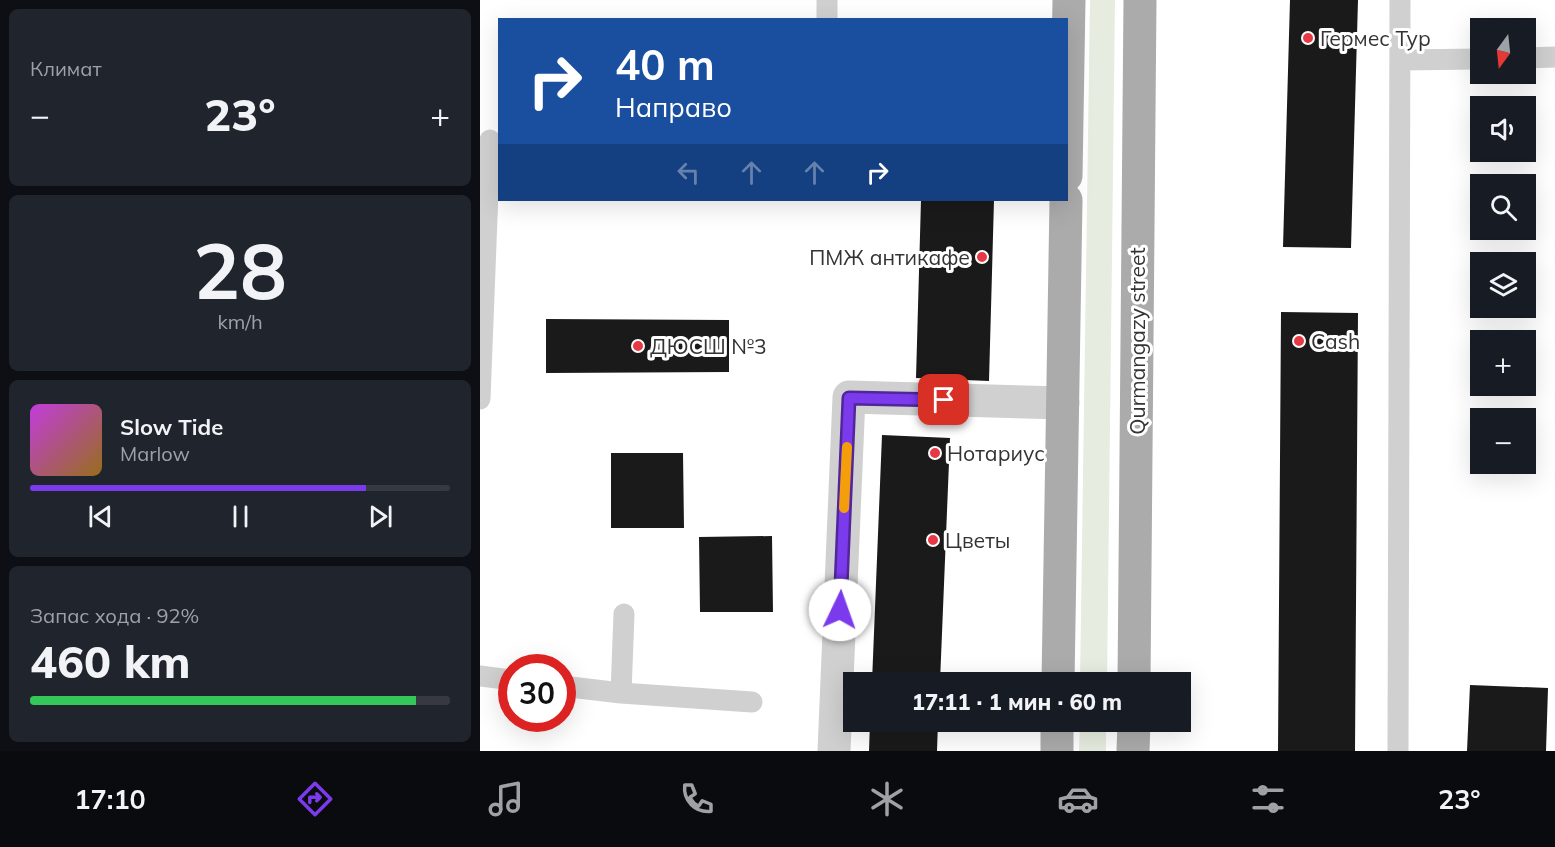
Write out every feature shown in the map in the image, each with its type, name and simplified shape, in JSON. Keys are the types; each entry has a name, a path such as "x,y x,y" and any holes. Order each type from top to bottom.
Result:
{"main road":[{"path":"1068,53 1069,0"},
{"name":"Qurmangazy street","path":"1134,672 1140,0"},
{"path":"1058,672 1066,201"},
{"path":"1057,732 1057,751"},
{"path":"1133,751 1134,732"}],"street":[{"path":"834,751 849,398 1063,403"}],"lane":[{"path":"827,0 827,18"},
{"path":"1398,751 1400,0"},
{"path":"1536,58 1555,57"},
{"path":"1401,60 1470,59"},
{"path":"480,399 490,139"},
{"path":"621,693 624,614"},
{"path":"480,676 498,678"},
{"path":"576,688 752,702"}],"shaded area":[{"path":"1090,0 1115,0 1107,672 1080,672"},
{"path":"1080,732 1106,732 1106,751 1079,751"}],"building":[{"path":"1290,0 1358,0 1351,248 1283,247"},
{"path":"921,201 994,201 989,381 916,378"},
{"path":"1281,312 1358,313 1355,751 1278,751"},
{"name":"ДЮСШ №3","path":"546,319 729,320 729,372 546,373"},
{"path":"882,435 950,438 940,672 872,672"},
{"path":"611,453 683,453 684,528 611,528"},
{"path":"772,536 773,612 700,612 699,537"},
{"path":"1470,685 1548,688 1546,751 1467,751"},
{"path":"870,732 938,732 937,751 869,751"}],"slow traffic":[{"path":"844,508 847,447"}],"place":[{"name":"Гермес Тур","path":"1308,38"},
{"name":"ПМЖ антикафе","path":"982,257"},
{"name":"Cash","path":"1299,341"},
{"name":"ДЮСШ №3","path":"638,346"},
{"name":"Нотариус","path":"935,453"},
{"name":"Цветы","path":"933,540"}],"route":[{"path":"840,610 849,398 944,400"}]}
